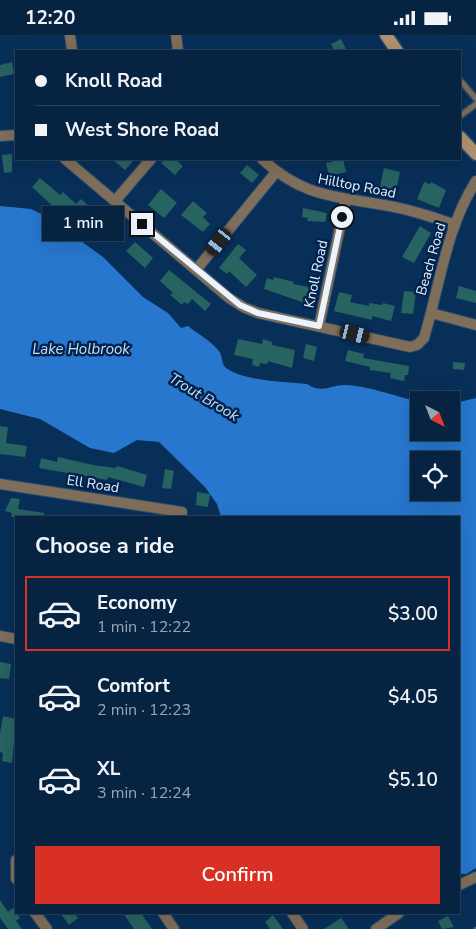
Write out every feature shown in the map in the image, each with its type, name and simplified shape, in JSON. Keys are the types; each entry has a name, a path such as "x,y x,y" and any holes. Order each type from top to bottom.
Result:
{"main road":[{"path":"386,35 396,50"},
{"path":"461,138 476,154"}],"street":[{"path":"70,35 72,50"},
{"path":"176,35 178,50"},
{"path":"0,136 15,135"},
{"path":"65,160 196,270 245,308 258,313 319,326"},
{"path":"115,201 150,160"},
{"name":"Hilltop Road","path":"263,160 276,172 301,188 346,199 396,207 455,225"},
{"path":"196,270 276,172"},
{"name":"Beach Road","path":"319,326 402,346 417,345 424,337 455,225 476,181"},
{"name":"Knoll Road","path":"319,326 346,199"},
{"path":"431,313 476,325"},
{"name":"Ell Road","path":"0,484 181,515"},
{"path":"0,636 15,639"},
{"path":"36,914 47,929"},
{"path":"164,914 174,929"},
{"path":"293,914 303,929"},
{"path":"376,929 398,914"}],"lane":[{"path":"461,81 476,99"},
{"path":"470,91 476,87"},
{"path":"461,115 476,104"}],"water":[{"name":"Lake Holbrook","path":"0,206 31,209 49,218 103,257 143,297 168,313 181,328 188,326 216,347 224,366 243,376 307,384 322,389 340,385 362,387 410,400 410,441 460,441 460,402 476,398 476,868 466,874 460,874 460,516 221,516 217,504 205,487 159,442 137,440 114,453 90,448 40,419 0,409"}],"building":[{"path":"341,39 346,50 334,50 331,44"},
{"path":"12,62 14,74 0,77 0,65"},
{"path":"12,154 12,172 4,173 2,155"},
{"path":"113,160 134,160 125,170"},
{"path":"164,160 176,160 183,166 175,175 161,163"},
{"path":"343,160 346,172 329,176 326,163"},
{"path":"247,165 259,175 252,183 240,173"},
{"path":"384,168 400,172 396,191 380,187"},
{"path":"40,178 60,195 63,192 76,204 81,199 91,208 83,217 81,215 79,218 64,205 58,211 32,187"},
{"path":"424,182 430,184 431,182 446,190 439,208 417,199"},
{"path":"161,189 177,203 164,218 148,205"},
{"path":"193,201 207,213 203,217 210,224 203,232 181,215"},
{"path":"303,208 327,213 325,222 307,221 308,218 302,217"},
{"path":"420,226 431,233 414,263 402,257"},
{"path":"135,242 153,258 145,268 126,251"},
{"path":"238,244 246,250 239,258 257,275 246,287 229,271 227,274 219,268"},
{"path":"169,270 211,304 205,311 192,299 188,304 184,302 182,305 170,295 173,293 160,281"},
{"path":"274,277 294,282 293,284 314,288 310,307 301,305 302,302 264,289 267,278 273,280"},
{"path":"459,286 476,291 476,303 456,298"},
{"path":"404,291 416,292 413,314 401,313"},
{"path":"339,292 352,295 350,302 369,306 369,303 382,305 383,303 395,306 391,321 372,316 372,320 334,311"},
{"path":"238,339 262,344 263,339 272,342 272,345 295,350 292,368 268,361 267,364 260,363 259,367 252,365 253,359 234,355"},
{"path":"306,344 317,347 314,361 303,358"},
{"path":"348,350 364,354 363,358 409,366 408,375 405,375 404,381 390,378 391,373 370,370 370,367 345,361"},
{"path":"453,362 465,363 464,370 453,369"},
{"path":"0,426 8,427 6,443 27,446 25,457 0,454"},
{"path":"58,457 93,465 116,468 117,466 147,475 144,487 108,477 107,480 39,468 41,458 57,462"},
{"path":"165,469 174,471 171,489 162,488"},
{"path":"197,492 210,494 208,507 196,505"},
{"path":"11,498 20,499 18,509 44,513 44,516 11,517 12,513 5,511"},
{"path":"0,662 11,664 9,679 0,678"},
{"path":"3,716 15,719 12,763 2,761 3,753 0,752 0,733"},
{"path":"0,900 8,912 13,908 15,914 20,918 16,921 22,929 8,929 0,918"},
{"path":"61,914 75,914 78,918 69,925"},
{"path":"124,914 142,914 152,929 134,929"},
{"path":"273,915 283,929 270,929 265,922"},
{"path":"448,916 454,927 442,929 438,921"},
{"path":"341,918 349,929 324,929"}],"route":[{"path":"142,224 229,298 245,308 258,313 319,326 342,217"}],"water label":[{"name":"Trout Brook","path":"204,397"}]}
